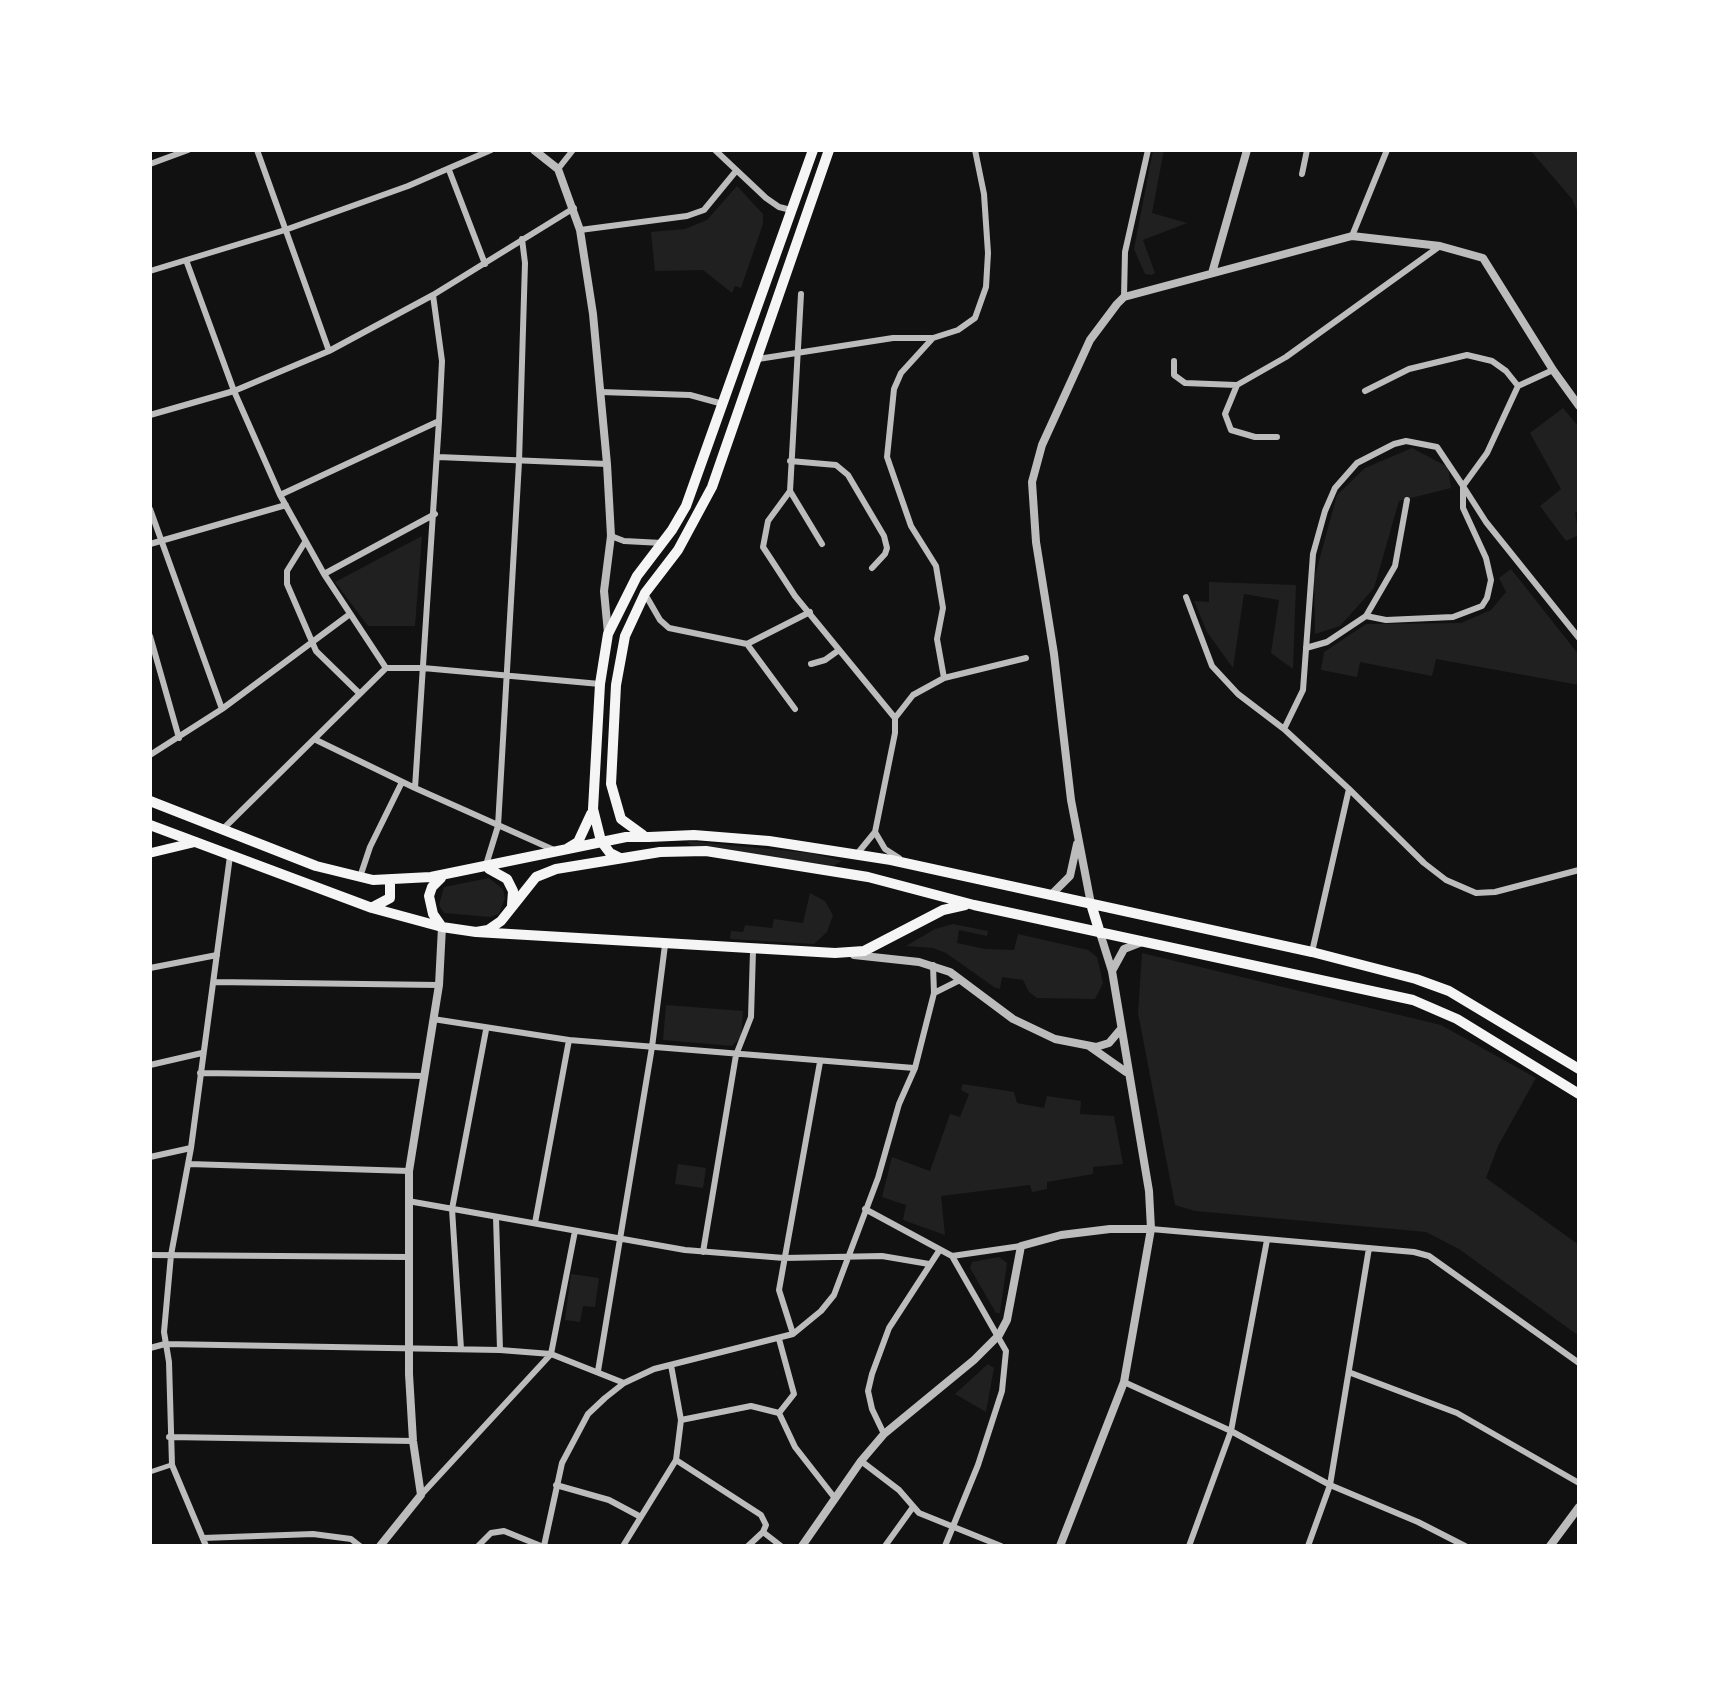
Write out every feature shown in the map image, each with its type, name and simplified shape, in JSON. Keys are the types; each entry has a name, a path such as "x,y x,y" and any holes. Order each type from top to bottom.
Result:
{"main road":[{"path":"620,858 610,854 603,843 593,810 600,684 608,634 637,576 686,506 813,150"},
{"path":"649,836 627,826 614,803 611,784 616,685 629,623 704,506 829,150"},
{"path":"600,684 616,685"},
{"path":"150,802 316,866 360,878 390,881 446,875 649,836 769,840 908,864 1416,978 1450,992 1579,1069"},
{"path":"559,854 578,842 593,810"},
{"path":"150,825 372,908 476,932 835,954 864,950 944,910 974,905"},
{"path":"150,853 196,842"},
{"path":"476,932 488,930 511,911 536,877 556,869 620,858 706,851 868,878 1425,1004 1457,1019 1579,1094"},
{"path":"485,868 506,879 513,891 511,911"},
{"path":"442,927 430,896 437,880 446,875"},
{"path":"372,908 382,906 390,898 390,881"},
{"path":"1091,904 1100,933"}],"street":[{"path":"150,164 188,150"},
{"path":"257,150 328,351"},
{"path":"150,271 284,230 450,170 491,150"},
{"path":"534,150 558,169 580,230 601,392 611,536 604,591 608,634"},
{"path":"558,169 572,150"},
{"path":"715,150 779,207 791,210"},
{"path":"756,359 894,338 933,338 958,330 975,318 986,287 987,224 975,150"},
{"path":"1124,298 1126,252 1148,150"},
{"path":"1212,273 1247,150"},
{"path":"1302,174 1307,150"},
{"path":"1352,236 1387,150"},
{"path":"450,170 486,264"},
{"path":"580,230 687,216 704,210 736,171"},
{"path":"150,415 234,392 328,351 433,295 574,208"},
{"path":"1091,904 1077,844 1036,542 1032,482 1042,445 1090,340 1124,298 1352,236 1440,246 1484,258 1579,406"},
{"path":"485,868 498,826 519,462 525,263 522,239"},
{"path":"1174,361 1174,375 1184,383 1237,385 1286,357 1440,246"},
{"path":"186,260 234,392 280,495 324,574 386,668"},
{"path":"801,294 790,491 822,544"},
{"path":"415,788 436,514 442,361 433,295"},
{"path":"933,338 901,373 894,388 887,457 912,526 936,566 943,608 937,639 944,678"},
{"path":"1364,391 1409,369 1468,356 1492,360 1518,386"},
{"path":"1366,616 1386,620 1453,617 1482,606 1490,580 1486,558 1463,508 1463,486 1488,453 1518,386 1553,370"},
{"path":"1237,385 1225,414 1230,430 1255,437 1277,437"},
{"path":"601,392 690,395 722,404"},
{"path":"280,495 439,421"},
{"path":"1284,729 1303,690 1309,582 1317,536 1335,488 1373,453 1394,444 1436,446 1486,522 1579,638"},
{"path":"438,457 606,464"},
{"path":"790,460 836,465 848,475 884,536 885,554 872,568"},
{"path":"790,491 768,521 763,547 782,579 896,718"},
{"path":"1306,648 1326,642 1366,616 1395,566 1407,500"},
{"path":"150,544 286,506"},
{"path":"150,509 222,709"},
{"path":"324,574 436,514"},
{"path":"611,536 663,542"},
{"path":"306,541 287,571 287,584 312,643 326,663 359,693"},
{"path":"645,593 660,620 670,628 747,644 810,612"},
{"path":"1186,597 1212,666 1238,694 1284,729 1446,880 1476,894 1579,870"},
{"path":"150,755 222,709 350,614"},
{"path":"150,636 179,738"},
{"path":"747,644 795,709"},
{"path":"811,664 839,650"},
{"path":"856,855 875,832 896,718 913,695 944,678 1026,658"},
{"path":"222,830 386,668 600,684"},
{"path":"314,739 559,854"},
{"path":"360,878 370,847 402,782"},
{"path":"1312,952 1348,788"},
{"path":"875,832 885,849 908,864"},
{"path":"1050,896 1070,876 1077,844"},
{"path":"230,856 191,1148 171,1255 164,1344 172,1465 204,1542 314,1534 350,1540 360,1546"},
{"path":"421,1494 413,1442 409,1348 408,1171 439,985 442,927"},
{"path":"1060,1546 1124,1382 1151,1229 1149,1191 1112,971 1100,933"},
{"path":"1112,971 1124,949 1142,942"},
{"path":"598,1371 666,945"},
{"path":"704,1252 736,1056 750,1018 753,950"},
{"path":"835,954 933,965 961,980 1026,1027 1055,1039 1088,1046 1109,1043 1120,1030"},
{"path":"150,968 217,955"},
{"path":"478,1546 491,1533 504,1531 543,1546 562,1463 588,1414 624,1383 672,1364 793,1334 821,1312 834,1295 915,1068 934,992 933,965"},
{"path":"934,992 961,980"},
{"path":"214,982 439,985"},
{"path":"433,1020 569,1040 915,1068"},
{"path":"461,1349 452,1209 486,1030"},
{"path":"535,1223 569,1040"},
{"path":"1088,1046 1127,1073"},
{"path":"150,1064 204,1053"},
{"path":"793,1334 779,1290 820,1062"},
{"path":"200,1073 426,1076"},
{"path":"150,1157 191,1148"},
{"path":"188,1164 408,1171"},
{"path":"408,1201 704,1252 784,1258 882,1256 929,1264"},
{"path":"865,1209 952,1256 1110,1229 1151,1229 1428,1256 1579,1364"},
{"path":"496,1217 500,1350"},
{"path":"381,1546 421,1494 552,1354 575,1231"},
{"path":"1189,1546 1231,1431 1266,1240"},
{"path":"802,1546 860,1460 884,1434 999,1335 1007,1320 1021,1246"},
{"path":"1308,1546 1330,1485 1369,1248"},
{"path":"884,1434 872,1410 868,1390 872,1374 889,1328 939,1251"},
{"path":"150,1255 408,1257"},
{"path":"945,1546 1002,1392 1006,1350 952,1256"},
{"path":"778,1413 794,1394 779,1339"},
{"path":"150,1348 164,1344 500,1350 552,1354 624,1383"},
{"path":"623,1546 676,1460 681,1420 672,1364"},
{"path":"1350,1373 1457,1413 1579,1483"},
{"path":"1124,1382 1231,1431 1330,1485 1465,1546"},
{"path":"681,1420 751,1406 778,1413 795,1447 834,1497"},
{"path":"169,1437 413,1442"},
{"path":"676,1460 761,1515 766,1524 748,1546"},
{"path":"860,1460 933,1520 1001,1546"},
{"path":"150,1472 172,1465"},
{"path":"556,1485 608,1500 639,1516"},
{"path":"885,1546 913,1506"},
{"path":"1550,1546 1579,1507"},
{"path":"762,1532 781,1546"},
{"path":"1434,1546 1441,1534"}],"shaded area":[{"path":"1153,150 1164,150 1152,213 1187,223 1143,240 1155,273 1152,275 1145,274 1134,249"},
{"path":"1530,150 1579,150 1579,215 1572,199"},
{"path":"737,186 763,214 741,288 735,286 732,293 703,270 655,271 651,232 685,229 707,220"},
{"path":"1563,408 1579,427 1579,511 1575,513 1579,535 1566,541 1540,506 1561,489 1530,433"},
{"path":"1412,448 1448,467 1451,488 1399,501 1374,588 1340,626 1315,634 1314,579 1337,495 1365,468"},
{"path":"422,536 415,626 368,626 335,582"},
{"path":"1511,569 1579,655 1579,685 1436,659 1432,676 1360,662 1357,677 1321,670 1324,652 1366,624 1461,623 1491,610 1506,592 1499,578"},
{"path":"1209,582 1296,585 1293,669 1271,653 1279,600 1244,594 1233,668 1207,632 1194,601 1209,602"},
{"path":"686,841 810,853 842,861 833,866 691,845"},
{"path":"489,878 503,889 505,898 499,914 490,917 444,913 439,905 444,887"},
{"path":"810,893 825,901 833,915 827,932 814,944 730,939 731,931 743,932 745,925 772,928 774,919 803,923"},
{"path":"953,924 988,931 987,936 959,930 957,943 985,949 1014,950 1018,934 1088,950 1097,957 1103,983 1095,999 1037,998 1023,980 1002,977 1000,989 946,953 906,946 935,929"},
{"path":"1142,953 1441,1025 1536,1078 1498,1146 1486,1178 1579,1245 1579,1336 1459,1249 1426,1232 1195,1211 1175,1205 1138,1013"},
{"path":"666,1005 743,1011 741,1037 732,1046 663,1040"},
{"path":"963,1084 1014,1092 1017,1103 1044,1108 1047,1096 1081,1101 1080,1114 1114,1116 1123,1164 1093,1167 1093,1174 1047,1182 1047,1189 1032,1192 1030,1185 941,1196 945,1235 903,1220 906,1205 882,1197 892,1157 930,1171 950,1114 960,1117 969,1094 961,1090"},
{"path":"678,1164 706,1168 703,1188 675,1184"},
{"path":"999,1257 1007,1263 1000,1313 996,1313 970,1268 972,1262"},
{"path":"571,1274 599,1278 595,1307 583,1306 580,1322 565,1320"},
{"path":"988,1364 994,1368 986,1412 955,1394"}]}
